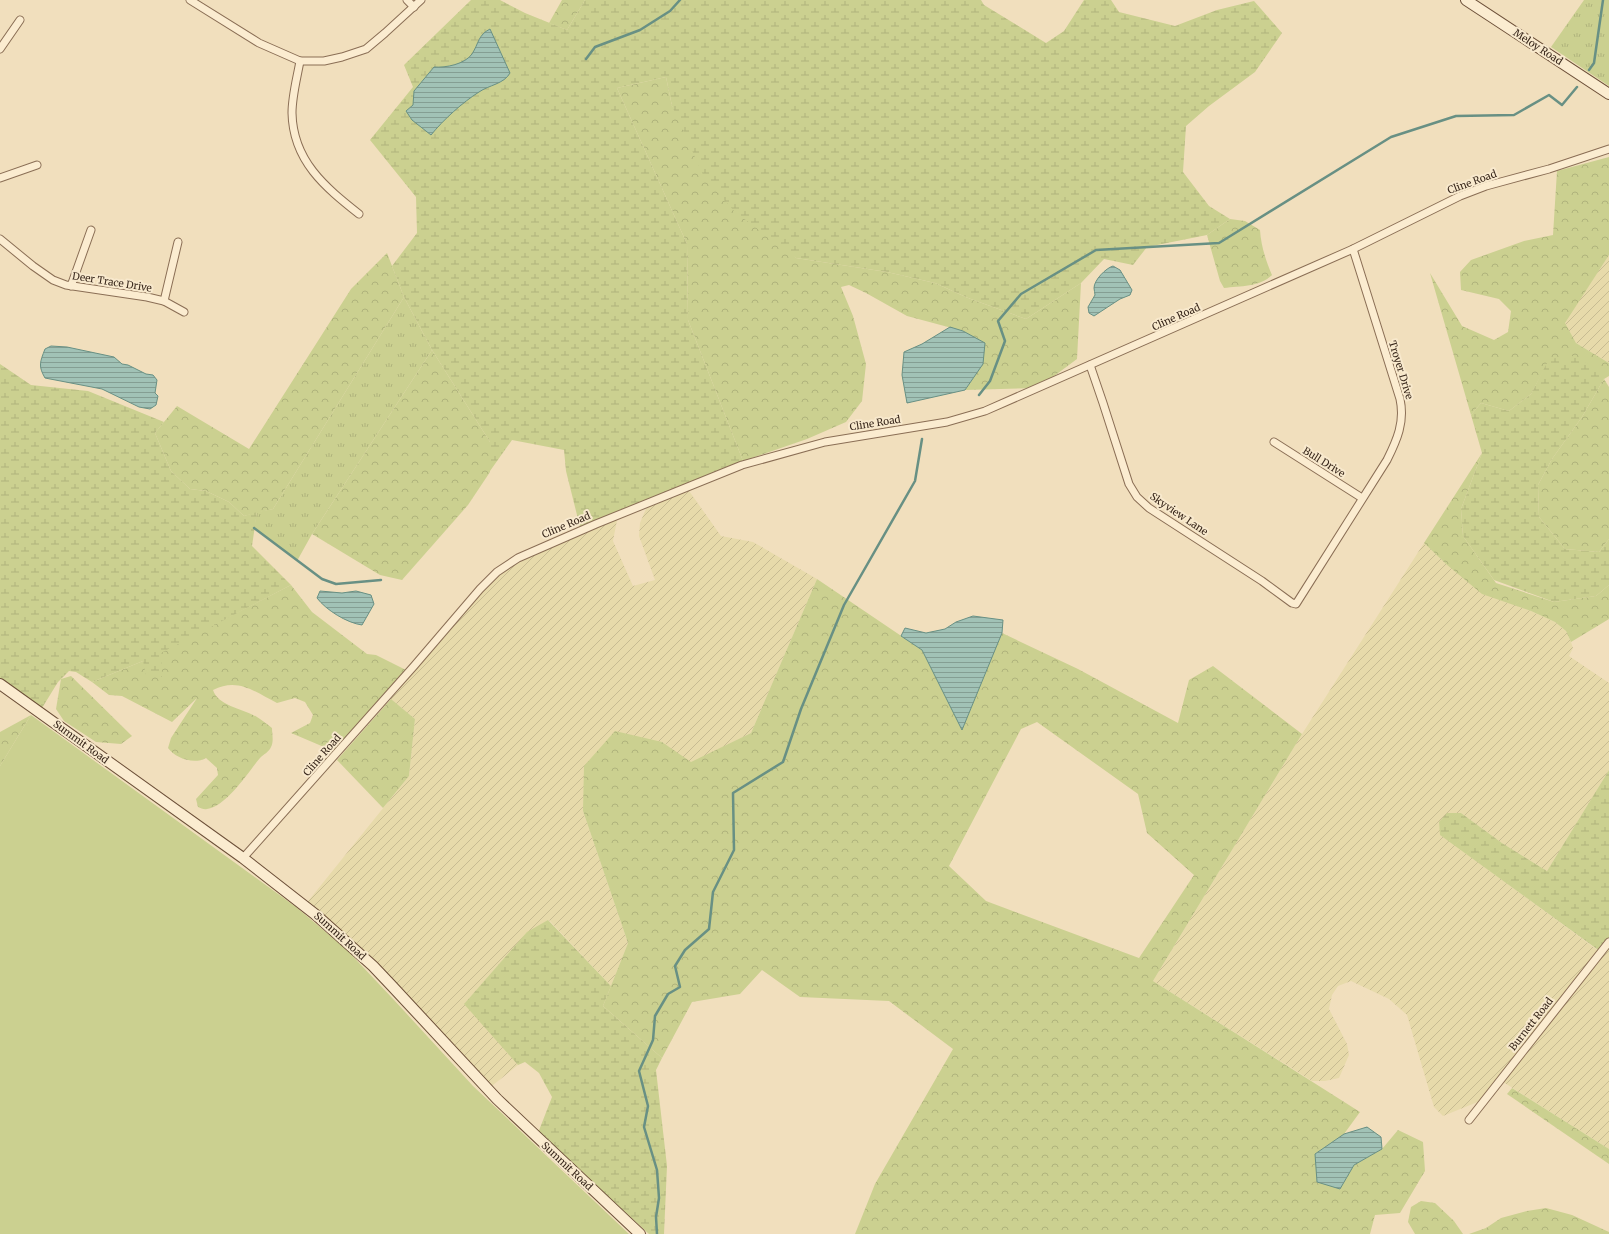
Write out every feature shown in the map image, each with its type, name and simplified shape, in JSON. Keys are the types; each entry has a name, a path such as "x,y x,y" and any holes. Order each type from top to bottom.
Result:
{"street":[{"path":"190,0 259,43 300,61 324,61 342,57 366,48 421,0"},
{"path":"408,0 414,7"},
{"name":"Meloy Road","path":"1466,0 1609,94"},
{"path":"0,49 20,20"},
{"path":"300,61 292,114 297,140 305,161 320,182 359,214"},
{"name":"Cline Road","path":"243,858 419,661 480,588 497,572 518,558 596,524 742,465 825,442 947,422 979,414 1352,249 1460,196 1486,186 1549,169 1609,149"},
{"path":"0,178 37,166"},
{"path":"70,286 91,230"},
{"name":"Deer Trace Drive","path":"0,239 53,280 70,286 128,294 164,301 184,312"},
{"path":"164,301 168,291 178,242"},
{"name":"Troyer Drive","path":"1315,572 1387,460 1395,445 1401,425 1402,407 1352,249"},
{"name":"Skyview Lane","path":"1090,365 1125,476 1132,490 1142,502 1292,603 1296,604 1299,601 1315,572"},
{"name":"Bull Drive","path":"1274,442 1362,498"},
{"name":"Summit Road","path":"0,684 243,858 316,915 373,966 496,1099 640,1234"},
{"name":"Burnett Road","path":"1469,1120 1609,942"}],"shaded area":[{"path":"1609,255 1609,363 1576,343 1564,323"},
{"path":"687,488 721,536 753,542 817,579 751,733 691,763 662,742 583,811 628,943 611,986 549,920 527,933 465,1003 518,1065 488,1089 428,1024 305,905 409,776 415,719 387,696 480,589 518,558 618,515 613,541 633,586 655,580 639,536 640,523 648,504"},
{"path":"1424,543 1446,564 1531,611 1555,622 1566,631 1571,642 1573,648 1569,656 1609,683 1609,770 1547,871 1502,843 1461,813 1439,822 1441,835 1600,952 1606,946 1609,948 1609,1149 1500,1080 1485,1099 1443,1116 1434,1107 1407,1015 1389,999 1351,981 1338,986 1332,995 1329,1009 1347,1044 1349,1055 1339,1078 1325,1081 1312,1081 1153,981 1302,734"}],"green space":[{"path":"471,0 500,0 525,13 567,30 585,0 981,0 984,5 1046,43 1064,31 1084,0 1111,0 1119,12 1175,26 1217,10 1254,1 1282,33 1255,72 1209,106 1186,126 1183,172 1209,206 1230,219 1207,235 1147,247 1133,265 1104,259 1081,283 1026,319 968,298 935,283 887,272 796,258 734,211 704,177 672,106 666,77 617,88 687,244 688,320 743,461 580,527 566,471 564,450 512,440 490,471 490,442 432,350 404,297 392,266 417,233 416,197 370,140 413,87 404,65"},
{"path":"562,0 585,0 567,30 549,23"},
{"path":"1584,0 1609,0 1609,86 1551,47"},
{"path":"666,77 672,106 796,258 887,272 935,283 968,298 1026,319 1081,283 1077,359 1038,388 965,390 983,364 963,331 907,316 849,285 841,287 853,316 866,364 862,401 846,422 807,439 743,461 688,320 687,244 617,88"},
{"path":"1609,157 1609,255 1565,323 1576,343 1609,363 1609,376 1604,379 1550,359 1531,394 1509,411 1481,403 1471,415 1430,273 1462,326 1494,340 1508,332 1511,311 1499,299 1461,290 1460,272 1471,260 1524,241 1553,235 1557,171"},
{"path":"1230,219 1245,221 1260,230 1261,242 1272,275 1262,282 1224,288 1220,281 1207,235"},
{"path":"387,253 404,297 273,509 244,516 229,502 206,491 190,489 171,471 155,433 177,406 249,449 351,289"},
{"path":"404,297 432,350 312,534 297,561 254,528 257,512 273,509"},
{"path":"432,350 490,442 490,472 468,505 402,580 380,575 312,534"},
{"path":"1572,356 1596,367 1604,379 1582,417 1552,459 1538,485 1539,517 1565,549 1599,552 1609,539 1609,585 1596,596 1554,602 1494,580 1463,536 1461,509 1482,453 1471,415 1481,403 1509,411 1531,394 1549,359"},
{"path":"0,364 31,385 88,391 164,422 155,433 171,471 190,489 206,491 229,502 244,516 257,512 252,546 291,585 161,653 162,677 146,675 143,661 92,682 76,672 69,671 58,682 42,708 0,679"},
{"path":"1604,379 1609,387 1609,539 1599,552 1565,549 1539,517 1538,485 1552,459 1582,417"},
{"path":"1482,453 1461,509 1463,536 1496,583 1554,602 1596,596 1609,585 1609,619 1571,642 1566,631 1555,622 1531,611 1482,594 1446,564 1424,543"},
{"path":"817,579 922,650 962,729 1002,633 1078,669 1178,723 1189,680 1213,666 1302,734 1153,981 1360,1112 1344,1134 1315,1154 1340,1189 1354,1165 1382,1149 1398,1130 1423,1142 1425,1171 1400,1213 1375,1215 1370,1234 855,1234 875,1184 953,1049 889,1001 800,997 762,970 740,994 692,1002 662,1058 603,1006 628,943 583,811 584,766 615,731 662,742 691,762 751,733","holes":["1037,722 1138,794 1147,833 1194,875 1139,958 986,901 949,866 1021,729"]},
{"path":"291,585 312,612 367,654 376,655 406,670 331,755 324,747 291,733 310,723 313,715 305,702 295,698 277,703 254,691 238,686 222,686 213,690 220,700 257,717 272,728 273,738 269,750 260,758 236,788 222,802 215,807 207,809 198,807 196,799 218,775 217,768 206,758 191,761 175,755 168,748 171,738 197,698 172,722 122,696 109,695 92,682 143,661"},
{"path":"71,676 132,736 121,744 96,742 64,721 56,709 61,679"},
{"path":"391,699 415,719 409,776 383,808 337,760"},
{"path":"31,715 0,766 0,732"},
{"path":"31,715 296,907 346,949 473,1086 629,1234 0,1234 0,766"},
{"path":"1609,770 1609,942 1601,952 1440,835 1439,822 1447,813 1461,813 1502,843 1547,871"},
{"path":"548,920 611,986 603,1006 662,1058 656,1070 667,1166 664,1234 649,1234 538,1133 552,1097 539,1073 525,1062 518,1065 464,1004 527,932"},
{"path":"1512,1088 1609,1149 1609,1164 1507,1094"},
{"path":"1421,1201 1435,1203 1454,1221 1463,1234 1415,1234 1408,1222 1411,1207"},
{"path":"1546,1208 1572,1215 1609,1232 1609,1234 1469,1234 1486,1228 1501,1218"}],"water":[{"path":"490,29 510,73 504,80 483,90 466,101 447,117 431,135 412,120 406,111 413,105 414,91 434,67 455,65 469,57 483,34"},
{"path":"1113,266 1120,270 1132,290 1130,295 1120,299 1094,316 1089,313 1088,307 1095,295 1094,288 1096,281 1107,269"},
{"path":"950,327 963,331 985,343 983,364 965,390 907,403 902,375 904,352 922,344"},
{"path":"51,346 67,347 114,357 122,364 128,365 146,374 153,375 157,380 155,393 158,396 156,405 150,409 139,407 102,389 45,378 41,370 41,361 45,349"},
{"path":"320,591 342,593 356,591 371,595 374,604 362,625 356,624 337,615 321,603 317,598"},
{"path":"973,616 1003,620 1002,633 962,730 922,650 901,636 905,628 926,633 945,629 956,622"},
{"path":"1367,1127 1381,1137 1382,1149 1354,1165 1340,1189 1317,1182 1315,1154 1344,1134"}],"waterway":[{"path":"586,59 595,47 640,30 670,11 680,0"},
{"path":"1589,70 1594,63 1603,0"},
{"path":"979,395 990,381 1005,341 998,321 1021,294 1096,250 1219,243 1391,137 1456,116 1514,115 1549,95 1562,105 1577,87"},
{"path":"657,1234 656,1217 659,1198 657,1170 644,1127 648,1106 639,1071 653,1040 655,1016 668,994 680,987 675,966 685,950 709,929 713,892 734,850 733,793 783,762 801,709 844,605 915,481 922,439"},
{"path":"254,528 322,579 336,584 381,580"}]}
